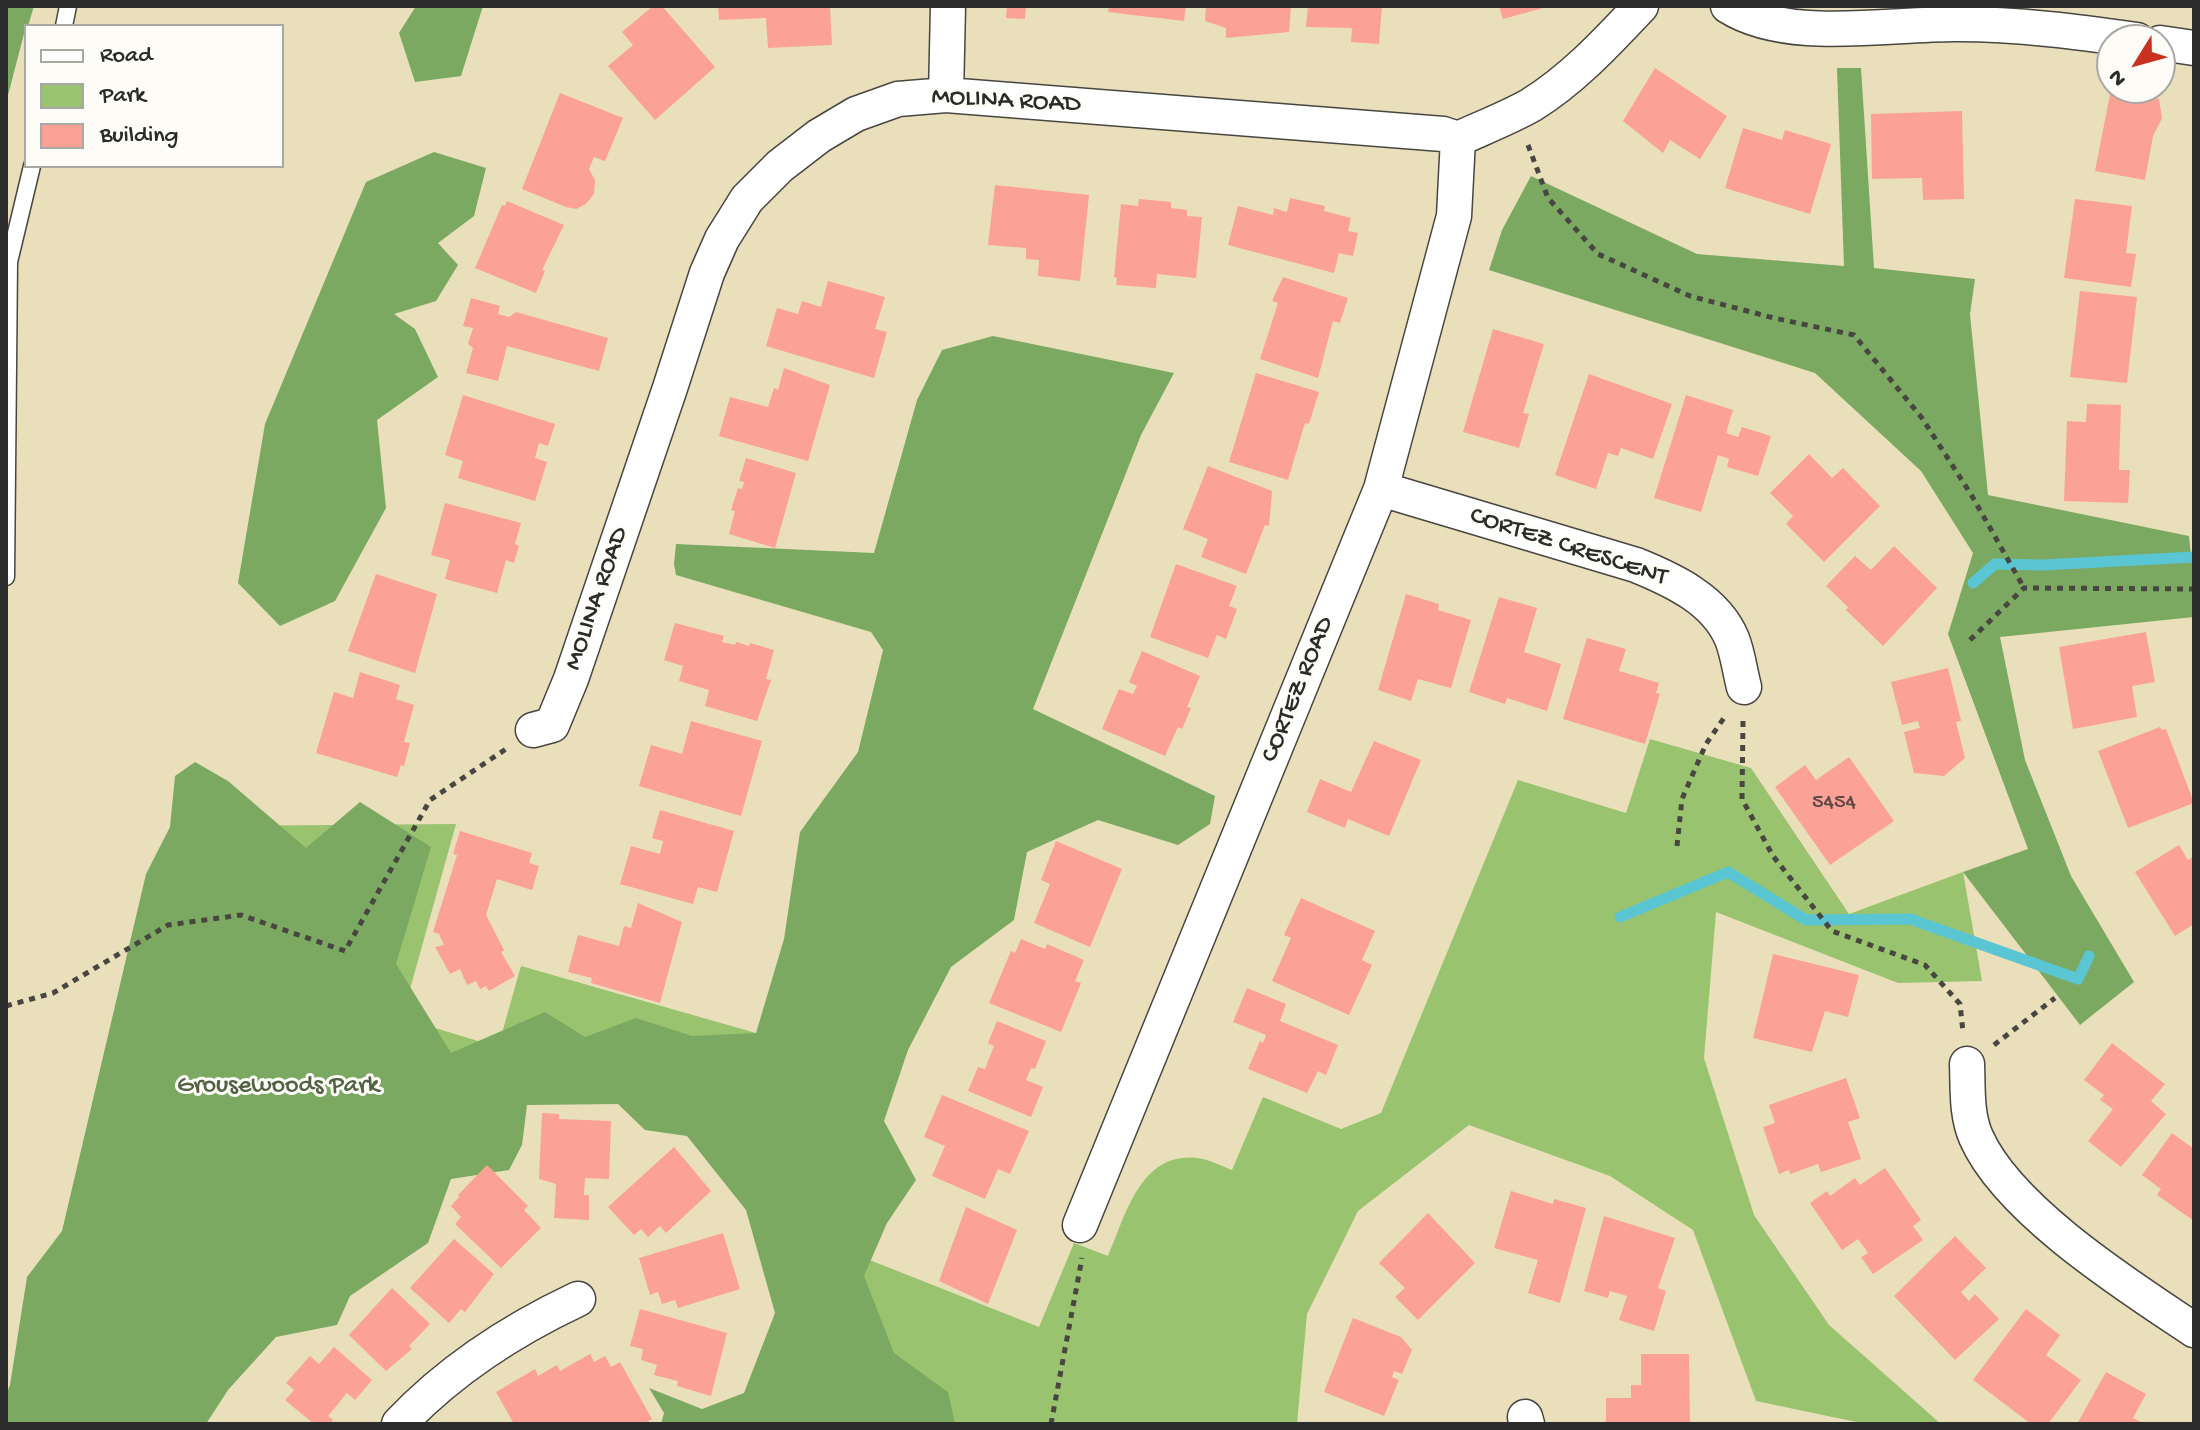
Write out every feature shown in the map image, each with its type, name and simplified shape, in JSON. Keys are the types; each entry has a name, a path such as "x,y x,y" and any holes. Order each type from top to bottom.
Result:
{"street":[{"path":"946,95 948,6"},
{"path":"1458,139 1516,112 1564,81 1596,54 1641,6"},
{"path":"1728,6 1742,15 1784,27 1958,24 2018,26 2096,35"},
{"name":"MOLINA ROAD","path":"533,730 552,725 571,679 707,273 722,239 747,199 780,166 819,136 856,114 898,99 946,95 1443,134 1458,139"},
{"name":"CORTEZ ROAD","path":"1080,1225 1381,489 1454,216 1458,139"},
{"name":"CORTEZ CRESCENT","path":"1381,489 1636,565 1670,579 1695,594 1715,614 1732,638 1744,687"},
{"path":"1967,1064 1968,1105 1976,1137 1997,1170 2029,1205 2076,1248 2194,1330"},
{"path":"399,1424 423,1399 474,1359 531,1321 578,1299"}],"lane":[{"path":"6,577 9,262 32,168"}],"path":[{"path":"1516,112 1548,198 1598,254 1690,296 1854,335 1922,418 2024,588"},
{"path":"1970,640 2024,588 2194,589"},
{"path":"1677,846 1682,799 1706,744 1744,687"},
{"path":"1744,687 1742,799 1773,856 1832,931 1925,965 1960,1004 1967,1064"},
{"path":"6,1006 53,993 168,925 241,915 345,951 430,800 533,730"},
{"path":"1967,1064 2055,998"},
{"path":"1051,1424 1084,1252 1080,1225"}],"green space":[{"path":"6,6 34,6 29,24 24,24 6,103"},
{"path":"416,6 483,6 461,76 415,82 399,33"},
{"path":"1837,68 1861,68 1874,268 1975,279 1970,314 1988,495 2189,536 2194,617 2000,637 2025,760 2071,876 2134,982 2080,1025 1963,872 2028,849 1948,634 1973,553 1921,471 1815,373 1489,270 1502,230 1531,176 1697,254 1844,266"},
{"path":"434,152 486,168 474,216 438,243 458,265 436,301 394,314 415,329 438,377 377,420 386,508 335,601 280,626 238,583 265,424 366,182"},
{"path":"993,336 1174,373 1141,435 1033,709 1215,796 1210,824 1178,845 1098,820 1027,852 1014,920 951,967 908,1050 884,1121 916,1180 887,1223 864,1276 894,1353 948,1392 955,1424 661,1424 664,1413 649,1388 702,1409 744,1393 775,1313 746,1210 687,1136 645,1130 618,1104 527,1105 522,1145 509,1170 451,1179 428,1243 350,1296 337,1325 276,1337 228,1390 206,1424 6,1424 6,1395 27,1277 62,1231 146,874 170,827 175,776 195,762 228,781 306,848 360,802 431,847 396,964 451,1053 545,1012 585,1037 636,1018 692,1036 756,1033 784,939 800,832 858,752 883,650 871,632 676,575 676,544 874,553 917,400 942,350"},
{"name":"Grousewoods Park","path":"1650,739 1751,768 1849,914 1963,872 1982,981 1898,983 1716,912 1704,1058 1754,1215 1829,1325 1941,1424 1866,1424 1756,1401 1693,1230 1610,1176 1469,1125 1358,1211 1307,1314 1297,1424 882,1424 698,1074 504,1094 33,1424 208,826 456,824 402,1018 498,1047 521,966 756,1033 857,1255 1039,1327 1074,1243 1108,1256 1138,1189 1162,1165 1178,1159 1197,1158 1232,1170 1263,1097 1341,1129 1381,1113 1518,780 1626,813"}],"building":[{"path":"653,6 662,6 715,67 655,120 608,66 633,45 622,32"},
{"path":"718,6 830,6 832,45 768,48 766,18 719,20"},
{"path":"1007,6 1026,6 1025,19 1006,18"},
{"path":"1109,6 1186,6 1184,21 1108,12"},
{"path":"1206,6 1291,6 1289,32 1226,38 1226,28 1205,21"},
{"path":"1308,6 1382,6 1379,44 1351,42 1352,28 1306,27"},
{"path":"1499,6 1547,6 1547,7 1503,19"},
{"path":"1655,68 1727,116 1700,159 1670,140 1663,153 1623,121"},
{"path":"560,93 623,118 605,161 594,157 589,169 595,180 594,194 586,204 576,209 522,189"},
{"path":"2108,104 2160,104 2162,118 2153,136 2145,180 2095,171"},
{"path":"1962,111 1964,199 1923,200 1922,178 1872,179 1871,114"},
{"path":"1743,128 1782,140 1785,130 1831,144 1810,214 1725,188"},
{"path":"995,185 1089,195 1080,281 1038,276 1039,260 1026,259 1026,248 988,245"},
{"path":"1290,198 1325,206 1324,211 1351,218 1348,231 1358,233 1353,256 1339,253 1334,273 1228,245 1238,206 1273,215 1274,208 1287,212"},
{"path":"1139,199 1171,202 1171,208 1187,210 1187,216 1202,217 1196,278 1157,274 1156,288 1116,285 1117,278 1114,277 1121,204 1138,206"},
{"path":"2075,199 2132,206 2126,253 2136,254 2131,287 2064,278"},
{"path":"507,201 564,225 542,270 545,271 536,293 475,268 502,205 505,206"},
{"path":"1283,277 1348,298 1340,323 1333,321 1318,378 1260,359 1278,303 1272,301"},
{"path":"828,281 885,297 875,329 887,332 874,378 766,346 777,308 798,314 802,301 821,307"},
{"path":"2080,291 2137,297 2127,383 2070,377"},
{"path":"471,298 500,306 498,314 509,317 516,312 608,338 599,371 507,346 498,381 466,373 473,348 468,344 473,328 463,326"},
{"path":"1493,329 1544,344 1523,413 1529,414 1519,448 1463,432"},
{"path":"784,368 830,385 808,461 719,436 730,397 768,407 774,388 778,390"},
{"path":"1256,373 1319,392 1309,424 1305,423 1288,480 1229,462"},
{"path":"1589,374 1672,404 1653,459 1621,448 1618,456 1608,453 1596,489 1555,475"},
{"path":"463,395 555,424 548,446 539,443 535,458 547,462 535,501 458,478 463,461 445,455"},
{"path":"1686,395 1733,410 1726,433 1738,437 1742,427 1771,436 1758,476 1727,467 1729,459 1718,455 1701,512 1654,498"},
{"path":"2087,404 2121,405 2119,470 2130,470 2128,503 2064,501 2067,421 2086,422"},
{"path":"1809,454 1832,478 1843,468 1880,506 1824,562 1786,524 1793,516 1770,493"},
{"path":"746,458 796,473 775,548 729,534 735,511 731,510 738,488 742,489 744,482 739,481"},
{"path":"1208,466 1272,491 1269,526 1265,525 1246,574 1201,557 1208,539 1183,529"},
{"path":"445,503 521,523 514,563 506,560 497,593 445,579 450,560 431,555"},
{"path":"1894,546 1937,588 1883,646 1826,586 1855,556 1871,570"},
{"path":"1176,564 1237,586 1229,606 1237,609 1226,639 1217,635 1208,658 1150,637"},
{"path":"376,574 437,594 415,673 348,651"},
{"path":"1406,594 1439,604 1438,610 1471,620 1451,688 1418,679 1411,701 1378,690"},
{"path":"1499,597 1537,608 1524,652 1561,664 1547,711 1507,698 1505,704 1469,692"},
{"path":"675,623 724,636 722,642 749,646 750,643 774,650 766,679 771,680 757,721 705,706 709,690 679,681 683,666 664,660"},
{"path":"2146,632 2155,682 2132,686 2137,717 2073,729 2059,647"},
{"path":"1587,638 1626,649 1619,671 1659,683 1656,693 1660,694 1645,744 1563,719"},
{"path":"1142,651 1200,676 1182,729 1178,727 1165,756 1102,729 1119,689 1133,694 1137,686 1129,682"},
{"path":"1948,668 1961,721 1956,722 1965,758 1944,776 1914,773 1904,732 1920,728 1918,721 1902,725 1891,682"},
{"path":"360,672 400,685 396,699 414,705 404,742 410,743 404,766 401,765 397,777 316,753 334,692 353,698"},
{"path":"691,721 762,741 741,816 639,786 651,745 682,754"},
{"path":"2160,727 2166,729 2194,803 2128,828 2098,751"},
{"path":"1374,741 1421,760 1389,836 1348,819 1345,828 1307,812 1320,779 1351,792"},
{"path":"1849,757 1894,821 1830,865 1775,787 1805,765 1816,780"},
{"path":"660,810 734,831 717,892 698,887 693,904 620,884 631,846 660,854 663,841 652,838"},
{"path":"460,831 532,853 529,863 539,866 532,890 497,879 486,915 515,976 489,991 486,986 480,989 476,981 467,985 460,969 450,974 435,947 444,945 439,934 433,932 457,855 453,854"},
{"path":"1056,841 1122,869 1090,947 1034,923 1050,884 1041,880"},
{"path":"2179,845 2188,860 2194,856 2194,924 2175,936 2135,872"},
{"path":"1301,898 1375,931 1362,960 1372,965 1349,1015 1272,981 1291,938 1284,935"},
{"path":"638,903 682,922 660,1003 591,983 592,978 568,972 578,935 619,946 624,926 631,928"},
{"path":"1021,939 1045,949 1047,944 1084,960 1075,981 1081,983 1061,1032 989,1003 1011,951 1015,953"},
{"path":"1773,954 1859,975 1848,1017 1825,1011 1812,1052 1753,1038"},
{"path":"1247,988 1286,1004 1280,1021 1338,1045 1326,1075 1318,1071 1307,1093 1248,1069 1260,1041 1263,1043 1266,1035 1233,1022"},
{"path":"997,1021 1046,1041 1035,1069 1031,1068 1026,1080 1043,1087 1031,1117 968,1091 978,1067 985,1069 994,1046 988,1043"},
{"path":"2112,1043 2165,1084 2151,1101 2166,1114 2121,1167 2088,1141 2113,1109 2100,1100 2104,1095 2084,1080"},
{"path":"1846,1078 1860,1118 1848,1122 1861,1159 1821,1172 1818,1164 1790,1174 1789,1170 1779,1174 1763,1127 1775,1123 1769,1105"},
{"path":"942,1095 1029,1131 1010,1174 998,1169 985,1199 932,1176 945,1146 924,1137"},
{"path":"542,1113 559,1114 559,1119 611,1121 609,1179 585,1178 584,1195 589,1195 589,1220 554,1218 556,1184 539,1179"},
{"path":"2172,1133 2194,1149 2194,1221 2157,1195 2161,1189 2142,1175"},
{"path":"674,1147 711,1191 666,1233 660,1226 648,1237 641,1229 634,1235 608,1207"},
{"path":"487,1165 528,1206 524,1210 541,1228 501,1268 455,1224 461,1217 451,1206"},
{"path":"1885,1168 1921,1220 1913,1226 1923,1240 1873,1274 1861,1257 1868,1253 1858,1239 1842,1250 1810,1203 1827,1191 1830,1196 1855,1178 1860,1185"},
{"path":"1511,1191 1553,1204 1554,1199 1586,1208 1560,1303 1528,1293 1538,1260 1494,1248"},
{"path":"966,1207 1017,1230 988,1304 939,1281"},
{"path":"1428,1213 1475,1263 1418,1320 1395,1297 1405,1288 1379,1263"},
{"path":"1604,1216 1675,1238 1658,1288 1666,1291 1654,1331 1619,1320 1627,1296 1610,1291 1608,1298 1584,1291"},
{"path":"723,1233 740,1289 678,1308 675,1300 662,1304 658,1292 650,1295 639,1258"},
{"path":"1955,1236 1986,1268 1961,1292 1969,1301 1975,1294 1999,1319 1955,1360 1894,1296"},
{"path":"454,1239 494,1274 465,1312 461,1309 449,1323 410,1288"},
{"path":"392,1288 430,1324 409,1346 412,1349 386,1371 349,1335"},
{"path":"640,1309 727,1333 711,1396 677,1386 678,1381 654,1375 657,1365 641,1360 643,1349 630,1346"},
{"path":"2026,1309 2060,1335 2046,1355 2081,1380 2048,1424 2031,1424 1973,1380"},
{"path":"1353,1318 1401,1337 1412,1350 1402,1374 1394,1371 1392,1377 1399,1380 1384,1416 1324,1392"},
{"path":"334,1347 372,1380 355,1400 347,1393 328,1416 333,1420 330,1424 314,1424 285,1400 294,1390 286,1383 310,1356 319,1364"},
{"path":"590,1354 594,1362 605,1356 611,1367 620,1362 652,1419 644,1424 514,1424 496,1392 535,1369 538,1376 557,1365 560,1371"},
{"path":"1641,1354 1689,1354 1690,1424 1606,1424 1606,1398 1631,1398 1631,1385 1641,1385"},
{"path":"2106,1372 2146,1394 2133,1418 2145,1424 2077,1424"}],"waterway":[{"path":"1973,583 1995,564 2042,565 2194,557"},
{"path":"1620,917 1728,872 1806,920 1910,919 2078,979 2089,956"}]}
